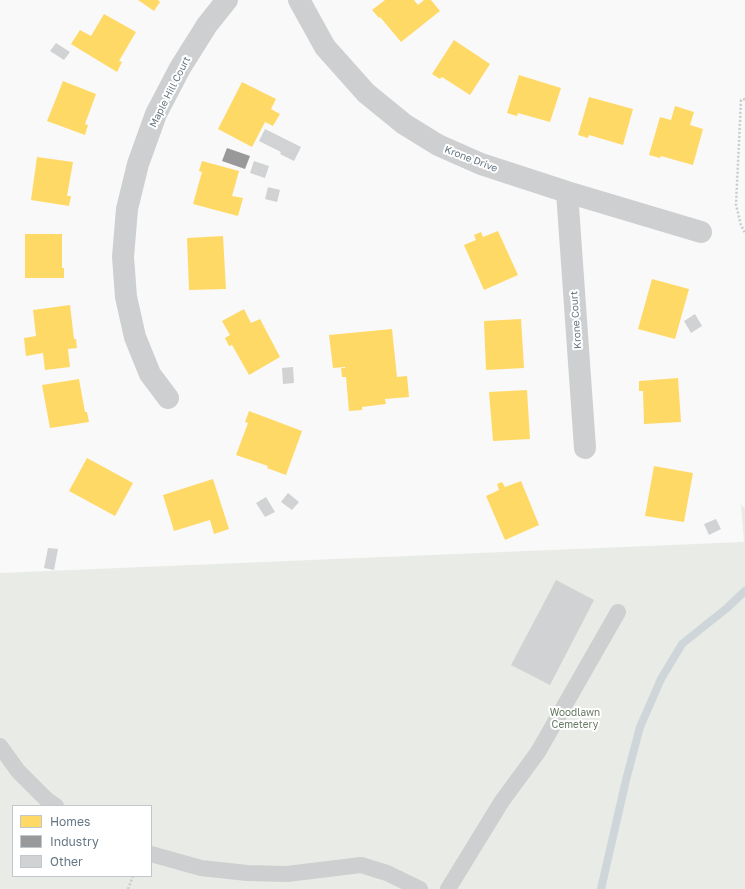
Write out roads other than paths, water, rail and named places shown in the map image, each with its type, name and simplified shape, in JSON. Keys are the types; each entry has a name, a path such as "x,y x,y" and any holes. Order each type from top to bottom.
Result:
{"street":[{"name":"Maple Hill Court","path":"168,398 150,374 135,337 126,297 123,257 127,208 138,164 156,114 180,68 207,25 227,0"},
{"name":"Krone Drive","path":"298,0 325,47 366,93 404,124 438,146 481,164 567,192 701,232"},
{"name":"Krone Court","path":"567,192 585,448"}],"lane":[{"path":"448,889 502,801 538,752 618,612"},
{"path":"0,746 18,771 46,799 55,805"},
{"path":"152,854 201,868 247,874 288,874 361,865 387,873 420,889"}],"waterway":[{"path":"601,889 626,780 640,727 661,679 682,644 727,608 745,591"}],"park label":[{"name":"Woodlawn Cemetery","path":"575,718"}]}
